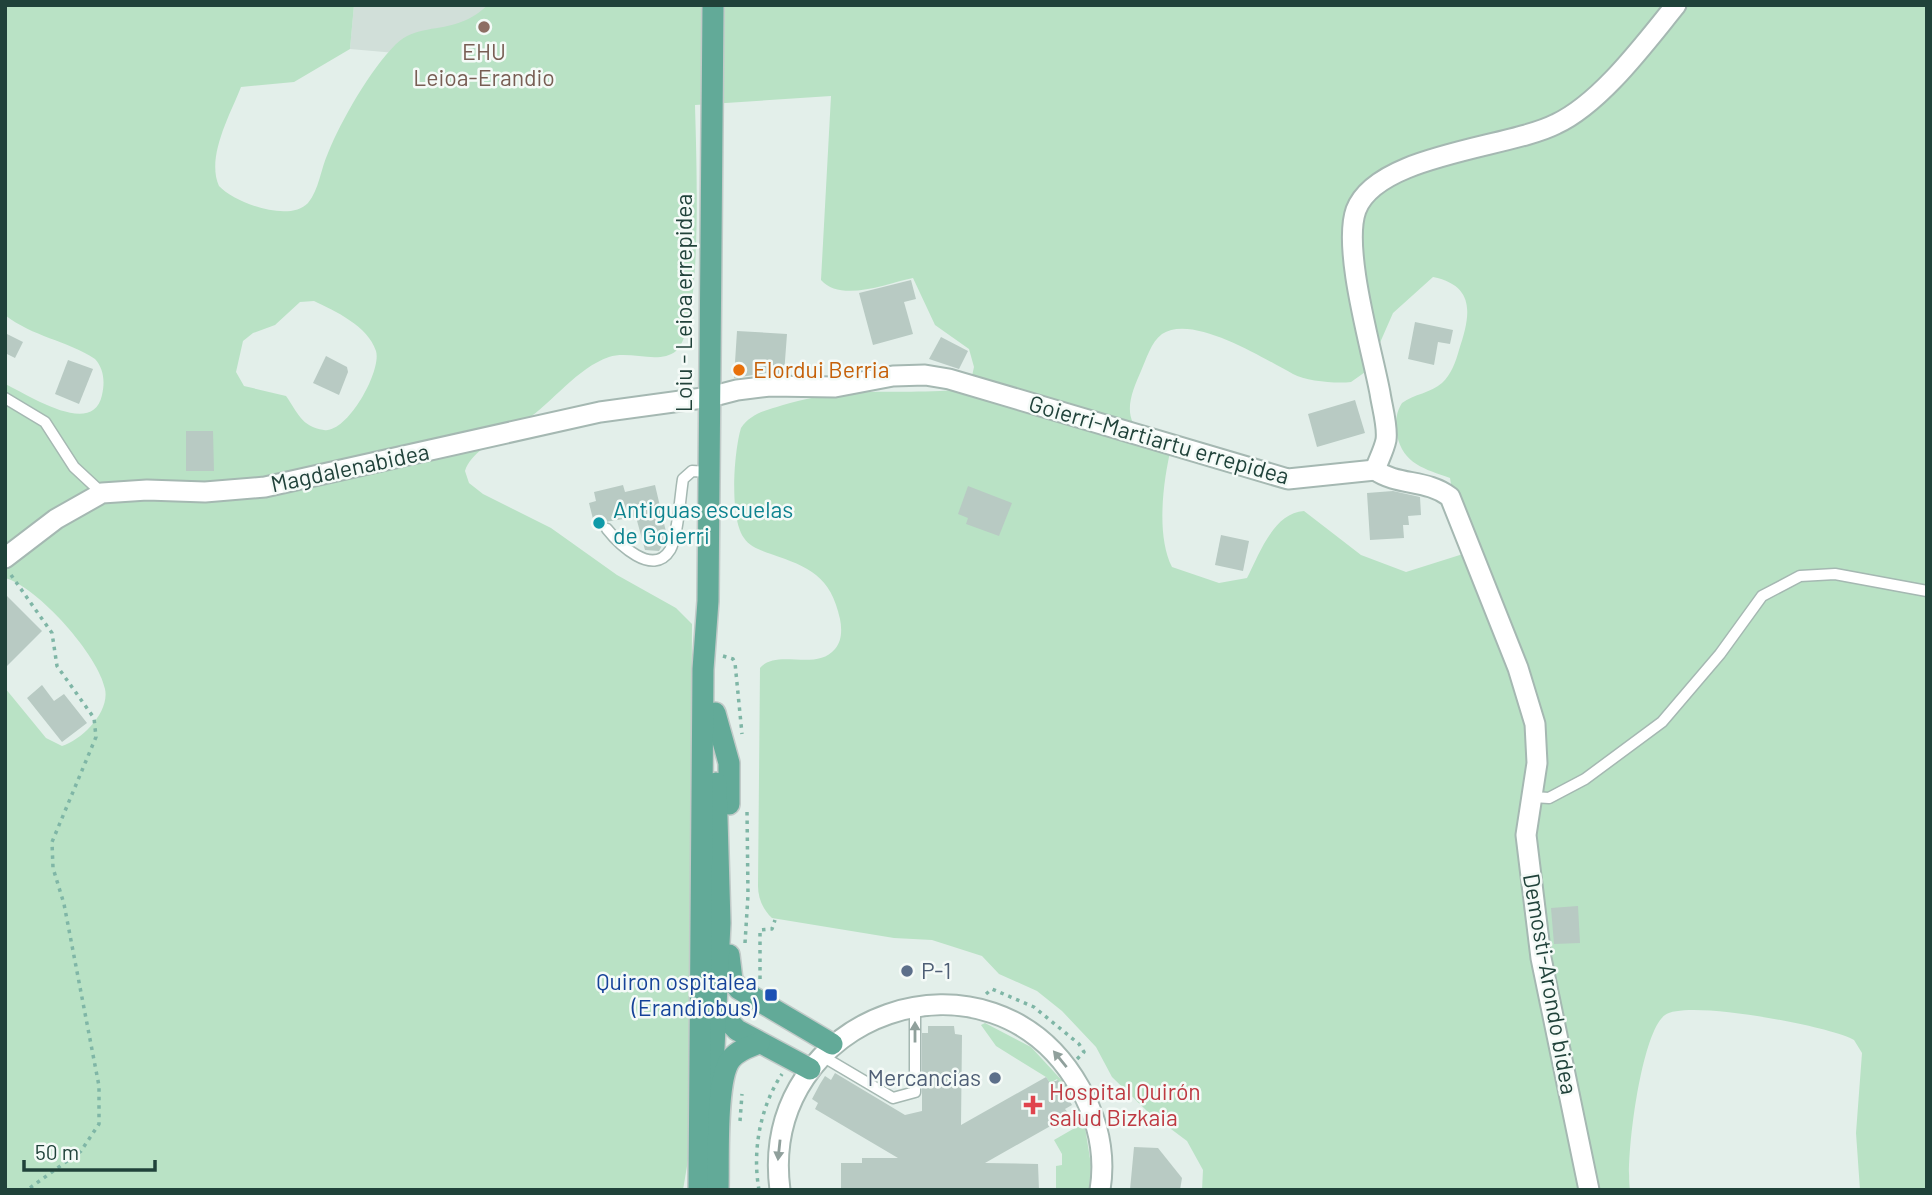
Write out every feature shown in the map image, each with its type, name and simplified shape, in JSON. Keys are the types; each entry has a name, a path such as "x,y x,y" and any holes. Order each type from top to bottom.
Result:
{"main road":[{"name":"Loiu - Leioa errepidea","path":"699,1190 704,669 710,472 713,5"},
{"name":"Loiu - Leioa errepidea","path":"707,1190 720,923 715,713 708,601"},
{"path":"715,713 729,763 729,970 739,989 796,1021 821,1056"},
{"path":"702,822 710,871 710,1000 717,1012 737,1030 767,1046 821,1056"},
{"path":"718,1190 725,1067 740,1051 794,1044 797,1037 796,1021"}],"street":[{"path":"1375,470 1386,439 1372,347 1360,298 1354,241 1356,210 1369,192 1379,185 1428,160 1478,145 1535,134 1576,113 1676,5"},
{"name":"Goierri-Martiartu errepidea","path":"710,397 759,387 835,387 893,376 925,375 949,379 1288,479 1375,470"},
{"name":"Magdalenabidea","path":"5,558 56,519 102,493 146,490 205,492 265,487 600,412 710,397"},
{"name":"Demosti-Arondo bidea","path":"1375,470 1389,479 1437,486 1450,497 1518,667 1535,724 1537,764 1526,835 1541,958 1589,1190"},
{"path":"780,1190 778,1148 788,1112 821,1056 872,1019 932,1003 974,1007 998,1014 1048,1044 1063,1061 1090,1105 1098,1130 1104,1170 1100,1190"}],"lane":[{"path":"5,398 45,422 74,467 102,493"},
{"path":"607,528 617,541 643,558 662,557 671,548 683,479 692,471 710,472"},
{"path":"1533,797 1549,798 1586,779 1662,722 1720,654 1762,596 1800,576 1835,574 1927,591"},
{"path":"821,1056 893,1098 915,1092 915,1006"}],"path":[{"path":"5,568 52,632 57,666 93,718 96,737 52,842 53,868 64,904 99,1086 99,1124 81,1151 27,1190"},
{"path":"759,1190 757,1143 765,1107 782,1073 789,1075"},
{"path":"738,1133 742,1087"}],"shaded area":[{"name":"EHU Leioa-Erandio","path":"354,5 617,5 612,72 350,49"}],"green space":[{"path":"5,5 354,5 350,49 294,82 241,87 221,136 215,162 219,186 249,204 276,211 288,211 299,209 312,198 328,153 349,110 376,67 396,44 411,34 465,20 488,5 1927,5 1927,1190 1860,1190 1856,1133 1862,1053 1854,1040 1789,1022 1700,1010 1678,1011 1665,1015 1656,1026 1642,1070 1637,1097 1630,1152 1630,1190 1202,1190 1203,1170 1187,1141 1147,1111 1112,1077 1096,1047 1062,1011 1037,991 999,974 982,956 932,940 894,938 772,918 762,904 758,886 760,668 767,662 776,660 807,660 827,656 839,642 841,627 831,593 816,575 797,564 756,548 744,538 736,516 735,500 736,452 741,428 760,413 829,395 956,390 972,376 974,367 969,349 935,325 913,278 852,291 830,287 821,280 831,96 695,105 695,274 685,336 676,351 661,357 617,355 597,362 525,421 482,449 465,471 469,483 483,494 551,528 617,575 676,608 692,624 689,1154 683,1190 5,1190 5,688 46,738 62,746 78,738 93,724 103,707 105,689 91,659 65,624 34,594 5,578 5,384 59,410 86,413 96,407 102,395 102,371 95,359 5,315","holes":["1433,277 1447,281 1463,295 1467,304 1466,326 1448,376 1438,386 1402,403 1397,414 1396,431 1400,445 1410,459 1424,468 1450,478 1463,554 1406,572 1361,555 1304,511 1284,519 1276,527 1262,547 1247,578 1219,583 1172,567 1164,540 1162,508 1171,448 1133,423 1130,410 1131,397 1149,351 1158,337 1175,329 1192,329 1229,341 1299,376 1337,383 1351,382 1368,370 1393,313","314,301 358,327 366,334 376,351 374,372 361,400 343,422 333,429 324,430 310,426 286,396 244,386 236,372 243,341 253,333 275,325 300,302"]},
{"path":"985,1023 1031,1047 1067,1086 1062,1088 1057,1079 1050,1083 1046,1077 996,1046 981,1025"},
{"path":"1080,1125 1085,1127 1091,1165 1089,1190 1056,1190 1056,1166 1062,1165 1062,1154 1054,1140"}],"building":[{"path":"911,280 916,299 904,302 913,334 873,345 859,293"},
{"path":"1415,322 1453,330 1450,344 1438,342 1434,365 1408,359"},
{"path":"737,331 787,334 784,374 765,373 734,378"},
{"path":"5,333 23,342 15,358 5,353"},
{"path":"941,337 968,351 959,369 929,359"},
{"path":"326,356 347,367 348,372 339,395 313,383"},
{"path":"68,360 93,369 79,404 55,394"},
{"path":"1355,400 1365,433 1317,447 1308,414"},
{"path":"186,431 213,431 214,471 186,471"},
{"name":"Antiguas escuelas de Goierri","path":"623,485 625,492 655,485 667,536 659,551 645,550 636,517 605,522 595,527 589,503 596,501 594,492"},
{"path":"968,486 1012,503 999,536 966,524 968,518 958,514"},
{"path":"1393,491 1420,497 1421,515 1408,516 1409,525 1403,525 1404,538 1370,540 1367,493"},
{"path":"1221,535 1249,541 1243,571 1215,565"},
{"path":"5,594 42,631 5,668"},
{"path":"42,685 54,701 64,694 87,723 62,742 27,698"},
{"path":"1578,906 1580,943 1554,944 1551,908"},
{"name":"Hospital Quirón salud Bizkaia","path":"928,1026 954,1026 955,1034 962,1035 961,1125 1046,1077 1050,1083 1058,1080 1072,1105 1065,1109 1070,1115 985,1163 1038,1164 1039,1190 841,1190 841,1163 862,1163 862,1158 898,1158 815,1109 818,1103 812,1099 825,1076 831,1080 835,1073 905,1115 922,1111 922,1033 928,1033"},
{"path":"1134,1147 1158,1148 1182,1178 1180,1190 1130,1190"}],"place":[{"name":"EHU Leioa-Erandio","path":"484,27"},
{"name":"Elordui Berria","path":"739,370"},
{"name":"Antiguas escuelas de Goierri","path":"599,523"},
{"name":"P-1","path":"907,971"},
{"name":"Quiron ospitalea (Erandiobus)","path":"771,995"},
{"name":"Mercancias","path":"995,1078"},
{"name":"Hospital Quirón salud Bizkaia","path":"1033,1105"}]}
